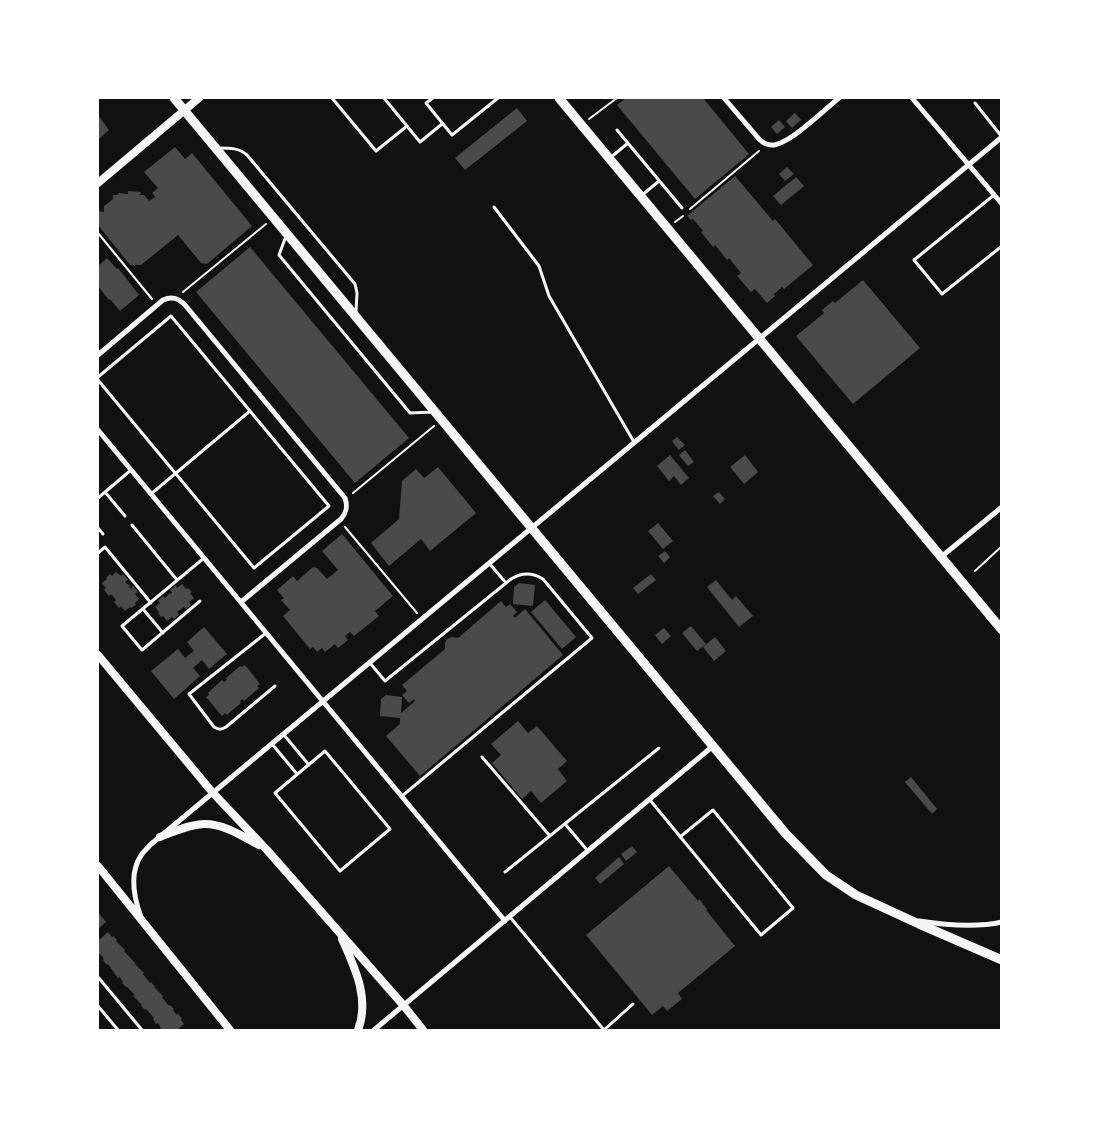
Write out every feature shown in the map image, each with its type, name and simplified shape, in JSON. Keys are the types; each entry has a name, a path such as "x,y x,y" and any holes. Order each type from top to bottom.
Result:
{"main road":[{"path":"174,98 801,851 826,875 856,895 1002,960"},
{"path":"559,98 1002,630"}],"street":[{"path":"98,182 199,98"},
{"path":"724,98 758,139 771,146 786,141 838,98"},
{"path":"912,98 1002,204"},
{"path":"144,924 135,894 134,878 136,865 150,845 1002,137"},
{"path":"98,355 157,305 166,299 176,298 185,305 345,498 346,510 343,516 241,602"},
{"path":"98,430 402,796 508,919"},
{"path":"941,557 1002,507"},
{"path":"98,656 213,792 340,932 423,1030"},
{"path":"374,1030 713,746"},
{"path":"160,837 204,824 218,825 267,850"},
{"path":"98,866 230,1030"},
{"path":"906,918 930,923 970,926 1002,922"},
{"path":"340,932 357,974 362,994 363,1009 361,1024 358,1030"}],"lane":[{"path":"332,98 376,151 407,126"},
{"path":"384,98 420,142 442,124"},
{"path":"433,98 426,103 452,135 498,98"},
{"path":"975,103 1002,137"},
{"path":"617,130 682,208"},
{"path":"609,158 628,143"},
{"path":"216,148 235,148 244,152 355,284 357,293 355,316"},
{"path":"641,196 659,181"},
{"path":"994,195 914,260 942,294 1002,246"},
{"path":"494,207 539,266 549,296 634,442"},
{"path":"287,233 279,254 410,413 435,412"},
{"path":"171,316 250,411 329,506 254,568 98,378 171,316"},
{"path":"151,494 250,411"},
{"path":"98,498 131,470"},
{"path":"105,492 125,516"},
{"path":"132,526 177,580"},
{"path":"98,528 103,534"},
{"path":"98,553 105,547 151,603"},
{"path":"200,601 142,650 122,626 204,558"},
{"path":"489,563 506,583"},
{"path":"370,662 385,681 515,576 524,574 532,574 543,579 592,638 402,796"},
{"path":"143,609 163,633"},
{"path":"266,632 189,694 214,727 220,729 226,727 275,686"},
{"path":"283,734 309,765"},
{"path":"272,744 297,774"},
{"path":"505,872 659,748"},
{"path":"325,751 390,829 340,871 275,793 309,765 325,751"},
{"path":"482,757 550,836"},
{"path":"650,800 680,837 761,935 793,908 713,810 680,837"},
{"path":"565,824 588,851"},
{"path":"508,919 604,1030 634,1004"},
{"path":"98,977 142,1030"},
{"path":"98,1006 118,1030"}],"path":[{"path":"582,125 617,98"},
{"path":"690,210 766,144"},
{"path":"668,228 682,216"},
{"path":"176,298 274,218"},
{"path":"98,233 157,305"},
{"path":"345,498 349,497 442,419"},
{"path":"339,520 422,619"},
{"path":"975,571 1002,546"}],"building":[{"path":"626,98 703,98 749,154 695,199 617,105"},
{"path":"517,108 527,121 465,170 455,158"},
{"path":"795,113 801,120 792,128 786,121"},
{"path":"98,115 109,130 98,140"},
{"path":"779,120 785,127 777,134 771,127"},
{"path":"175,147 185,159 192,153 252,226 207,264 201,263 178,235 141,265 130,265 98,225 98,211 104,212 104,206 113,199 113,195 119,193 128,194 128,191 141,192 140,195 144,195 149,201 155,197 152,193 158,188 144,172"},
{"path":"787,167 794,174 785,181 779,174"},
{"path":"735,176 773,221 775,219 813,265 784,289 782,287 767,303 755,289 751,292 737,276 741,273 729,258 727,260 715,245 713,247 693,219 691,220 687,216"},
{"path":"796,177 804,186 781,205 773,196"},
{"path":"250,247 409,438 355,483 196,292"},
{"path":"107,258 118,268 139,295 120,311 98,286 98,266"},
{"path":"863,280 920,348 853,404 796,336 824,313 822,310 833,301 835,303"},
{"path":"677,437 685,445 679,450 672,441"},
{"path":"685,450 694,462 688,466 679,455"},
{"path":"670,455 689,478 681,485 674,476 669,481 657,466"},
{"path":"745,455 758,472 744,484 730,467"},
{"path":"438,467 476,513 430,551 421,539 389,566 371,543 399,519 402,481 416,469 424,478"},
{"path":"719,492 725,499 720,504 713,496"},
{"path":"658,523 673,541 663,549 648,531"},
{"path":"342,534 393,596 375,611 379,616 354,636 350,632 345,636 348,640 338,648 335,644 325,652 322,648 317,652 313,647 310,649 283,616 290,610 281,600 284,598 277,590 293,576 297,581 313,567 317,568 327,579 338,570 322,551"},
{"path":"665,551 670,557 664,563 658,556"},
{"path":"116,572 121,576 123,574 128,580 125,582 129,587 131,589 133,586 138,592 135,594 139,599 135,603 136,605 125,611 114,602 116,600 111,594 109,596 104,590 106,588 102,583 110,574 112,576"},
{"path":"651,574 656,580 638,594 633,588"},
{"path":"716,580 732,600 736,596 753,616 739,627 707,587"},
{"path":"519,583 535,585 533,606 513,604 514,587"},
{"path":"182,584 192,592 190,593 194,598 189,602 191,605 177,612 179,615 174,619 172,617 167,621 163,616 161,617 155,607 160,603 158,600 172,593 170,590 176,585 177,588"},
{"path":"545,600 576,637 562,649 531,612"},
{"path":"501,601 506,607 510,604 517,612 513,616 515,618 525,609 563,655 420,776 386,736 400,724 400,718 380,716 381,699 386,695 402,697 401,713 415,701 414,699 409,703 402,695 407,691 402,685 445,649 447,639 452,637 458,638"},
{"path":"691,626 706,644 697,651 682,633"},
{"path":"204,627 227,654 209,669 202,660 193,668 200,676 174,699 151,671 178,649 185,658 194,651 187,642"},
{"path":"664,628 671,636 662,644 655,635"},
{"path":"715,637 726,651 714,661 703,647"},
{"path":"245,665 260,684 257,686 259,688 244,701 243,699 240,701 241,703 227,715 225,713 222,716 206,697 222,680 224,682 240,666"},
{"path":"518,721 528,733 537,726 567,761 558,769 567,781 541,803 531,791 522,799 492,763 501,755 491,744"},
{"path":"911,777 937,809 932,814 905,782"},
{"path":"632,846 637,852 626,861 621,854"},
{"path":"619,857 624,864 600,884 595,878"},
{"path":"669,866 698,901 699,899 735,946 678,993 682,999 667,1011 663,1006 652,1015 586,935"},
{"path":"98,912 106,922 98,929"},
{"path":"108,932 117,940 150,983 182,1019 184,1024 177,1030 160,1029 154,1018 141,1006 133,996 135,995 122,983 120,977 118,978 98,953 98,941"}]}
